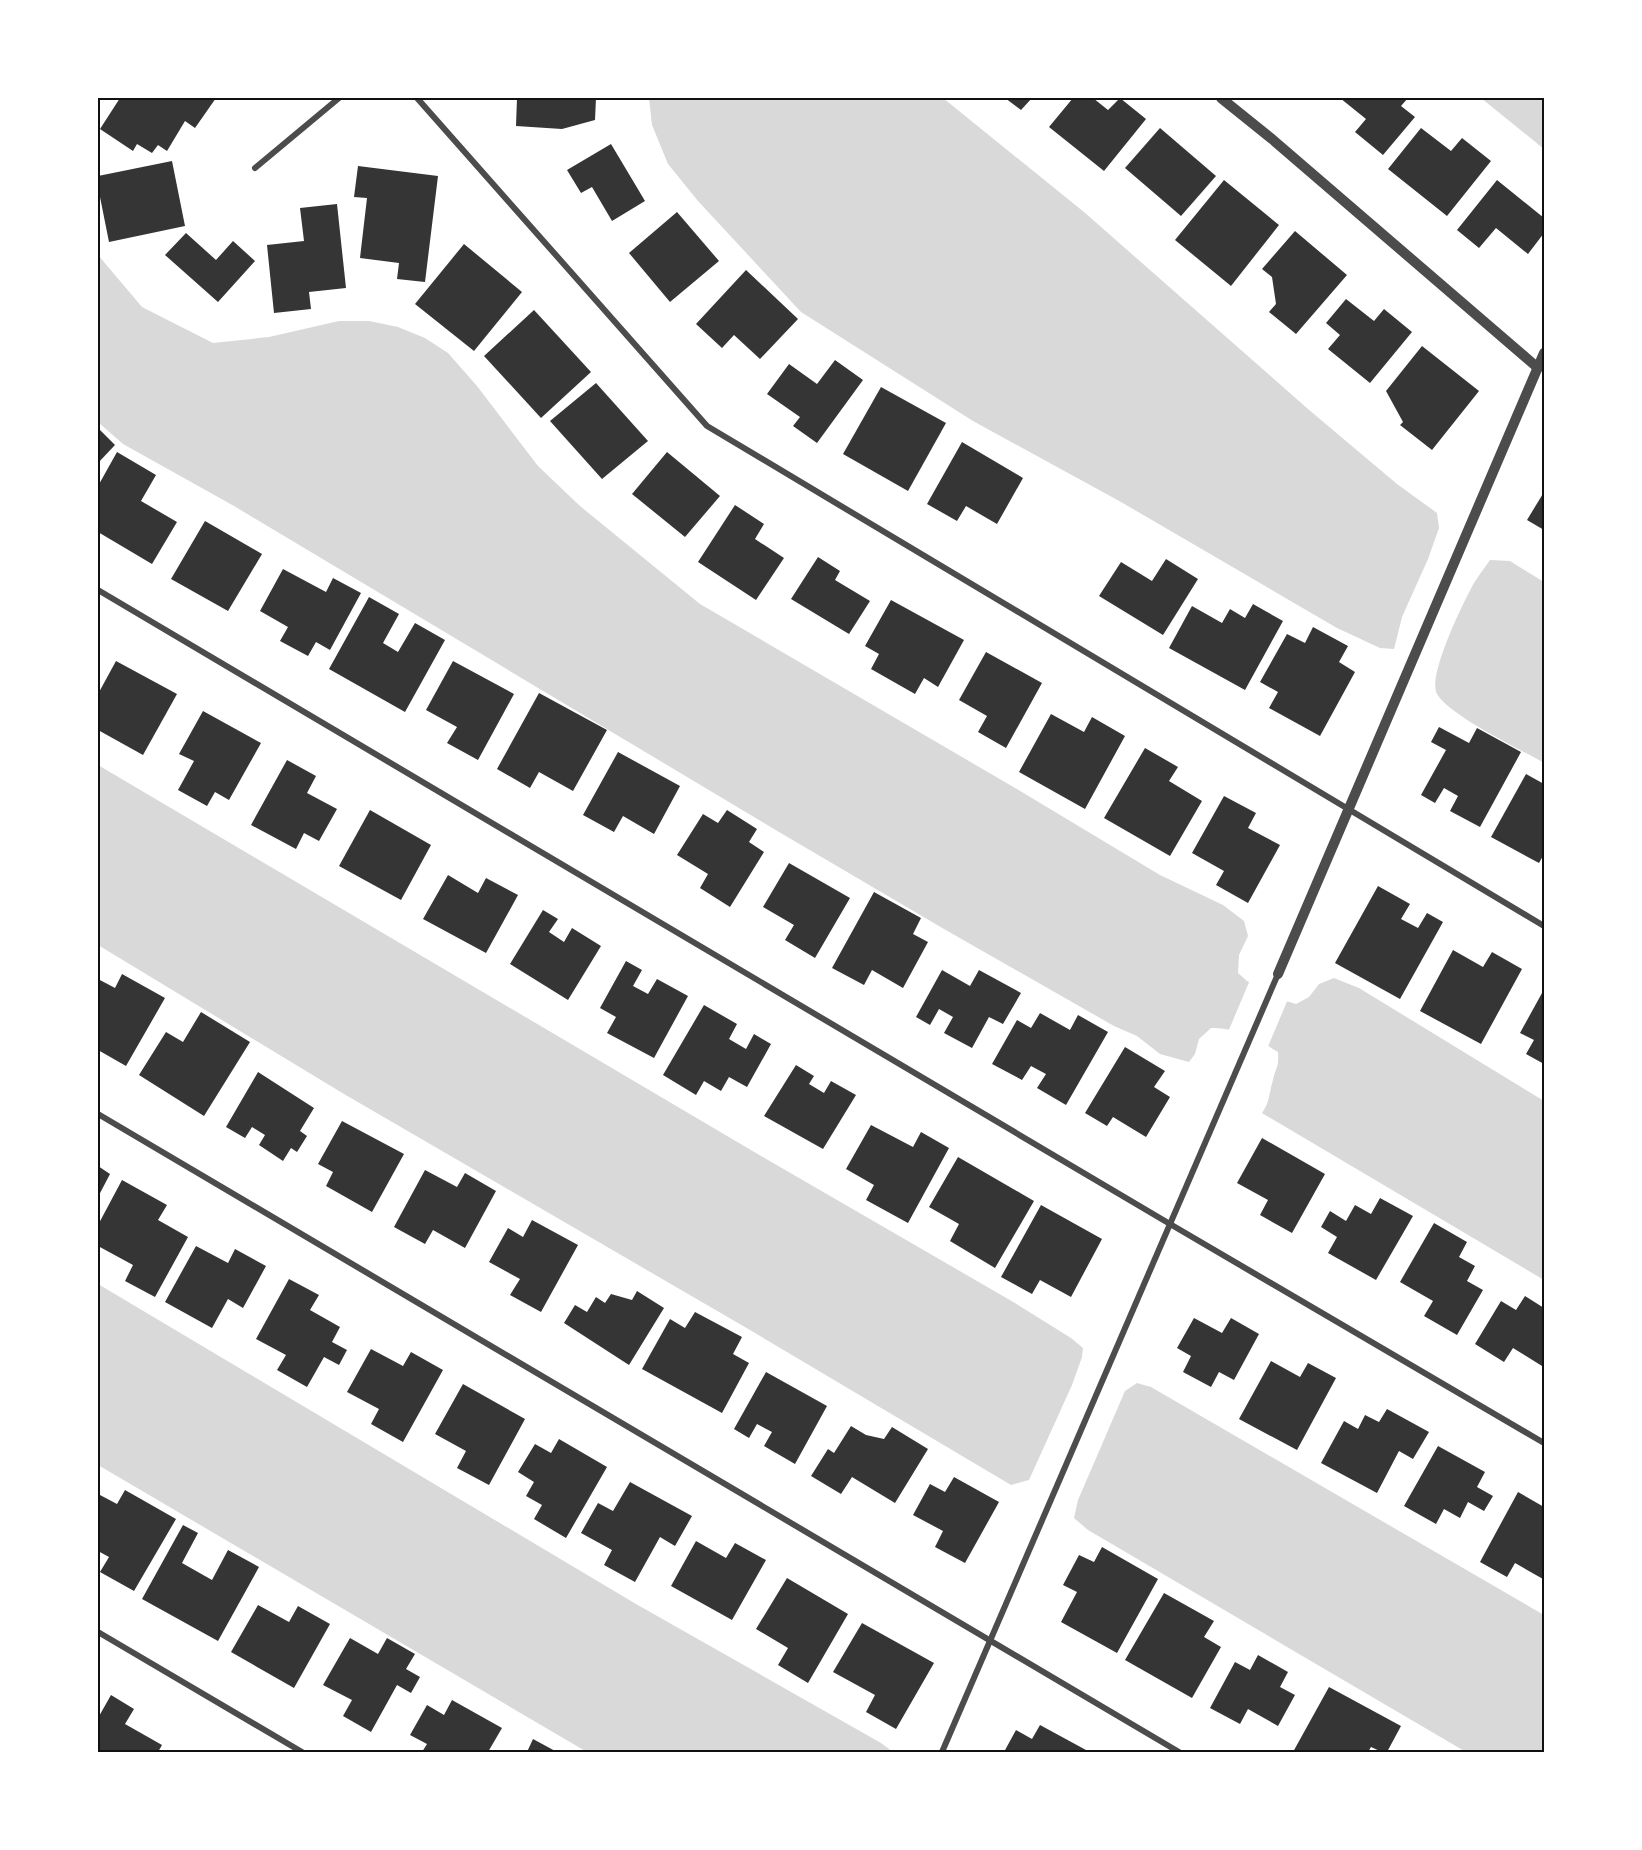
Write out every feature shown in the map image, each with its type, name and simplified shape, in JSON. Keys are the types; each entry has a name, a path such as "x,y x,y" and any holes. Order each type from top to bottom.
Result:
{"street":[{"path":"255,168 339,98"},
{"path":"417,98 708,426 1347,810 1545,926"},
{"path":"1221,98 1541,370"},
{"path":"942,1752 1244,1056 1347,810 1541,370 1545,352"},
{"path":"98,590 1545,1443"},
{"path":"98,1114 1179,1752"},
{"path":"98,1632 302,1752"}],"shaded area":[{"path":"649,98 943,98 1084,212 1397,484 1437,513 1439,528 1402,617 1394,649 1380,648 1337,628 1121,502 973,421 801,312 698,201 668,164 652,125"},
{"path":"1481,98 1544,98 1544,149"},
{"path":"98,255 142,307 213,343 269,337 339,321 369,321 398,327 425,338 448,353 477,386 538,466 580,506 700,604 1160,875 1223,905 1244,921 1248,936 1239,955 1238,973 1247,981 1296,1004 1309,997 1319,984 1334,978 1359,988 1544,1101 1544,1280 1262,1113 1268,1101 1278,1062 1278,1052 1270,1047 1237,1032 1211,1028 1199,1039 1195,1054 1189,1062 1160,1054 1137,1036 1114,1026 944,929 234,506 123,444 98,422"},
{"path":"1490,560 1510,561 1544,582 1544,763 1470,722 1444,703 1437,694 1435,685 1437,672 1448,638 1474,583"},
{"path":"98,765 1071,1338 1083,1348 1082,1357 1072,1385 1029,1480 1011,1485 344,1094 98,945"},
{"path":"98,1284 636,1604 881,1743 893,1752 587,1752 98,1465"},
{"path":"1137,1383 1151,1387 1544,1615 1544,1752 1466,1752 1088,1530 1074,1518 1078,1500 1125,1391"}],"pier":[{"path":"1250,980 1288,999 1267,1049 1228,1032"}],"building":[{"path":"120,98 216,98 195,128 185,121 167,151 158,145 152,153 137,144 133,151 100,129"},
{"path":"517,98 596,98 595,120 562,129 516,126"},
{"path":"1005,98 1032,98 1021,110"},
{"path":"1073,98 1093,98 1108,110 1120,98 1146,119 1104,171 1049,127"},
{"path":"1340,98 1408,98 1401,106 1415,117 1383,155 1355,132 1366,119"},
{"path":"1160,128 1216,176 1181,216 1125,168"},
{"path":"1421,128 1451,151 1462,138 1491,161 1447,216 1388,169"},
{"path":"611,144 645,201 612,221 592,187 581,193 567,170"},
{"path":"172,161 185,226 109,242 98,187 98,176"},
{"path":"358,166 438,176 425,282 397,279 399,263 360,258 367,198 354,197"},
{"path":"1224,180 1279,225 1231,286 1175,240"},
{"path":"1497,180 1544,218 1544,233 1528,254 1496,228 1479,248 1457,230"},
{"path":"337,204 346,288 309,292 311,309 274,313 267,245 304,241 300,208"},
{"path":"677,212 719,261 670,302 629,253"},
{"path":"1295,231 1347,275 1296,334 1269,312 1276,304 1272,277 1262,269"},
{"path":"186,233 216,260 233,241 255,261 218,302 165,255"},
{"path":"464,244 522,292 474,351 415,304"},
{"path":"746,270 798,319 760,359 734,335 722,348 696,324"},
{"path":"1346,299 1374,321 1384,309 1412,332 1370,383 1328,349 1340,335 1326,323"},
{"path":"534,310 591,372 541,418 484,356"},
{"path":"1422,346 1479,391 1432,450 1400,425 1403,422 1386,391"},
{"path":"835,360 863,380 817,443 793,426 800,417 767,394 789,364 817,384"},
{"path":"596,383 648,441 602,479 550,421"},
{"path":"881,387 946,423 908,491 843,454"},
{"path":"98,428 115,445 98,463"},
{"path":"962,442 1023,478 997,524 966,506 957,521 927,504"},
{"path":"117,452 156,475 141,501 177,522 152,564 98,532 98,486"},
{"path":"667,452 720,496 685,537 632,494"},
{"path":"1544,492 1544,530 1527,520"},
{"path":"735,505 764,524 755,539 784,558 756,600 698,562"},
{"path":"205,521 262,554 228,611 171,579"},
{"path":"818,557 840,571 835,580 870,601 849,634 791,599"},
{"path":"1166,559 1198,579 1163,635 1099,596 1121,562 1152,581"},
{"path":"283,569 326,592 333,578 361,593 330,650 316,642 308,656 280,641 288,627 260,611"},
{"path":"369,597 399,614 383,643 398,652 415,623 445,640 405,712 329,669"},
{"path":"891,600 964,640 938,687 924,678 915,694 871,669 879,654 865,646"},
{"path":"1253,604 1283,621 1245,690 1169,648 1192,606 1222,623 1230,609 1245,618"},
{"path":"1313,627 1348,646 1339,662 1355,672 1320,736 1269,708 1278,692 1260,682 1287,634 1305,643"},
{"path":"986,652 1042,683 1006,748 978,732 987,716 959,700"},
{"path":"116,661 177,694 143,755 98,730 98,694"},
{"path":"453,661 514,694 478,760 447,743 457,727 426,710"},
{"path":"539,693 607,730 573,791 539,772 530,788 497,769"},
{"path":"203,711 261,743 229,800 215,792 207,806 178,790 194,761 179,754"},
{"path":"1051,714 1084,732 1092,717 1125,736 1085,809 1019,772"},
{"path":"1439,727 1469,743 1477,728 1521,752 1480,827 1450,811 1458,796 1444,788 1435,803 1421,795 1446,750 1431,742"},
{"path":"1145,748 1178,767 1169,781 1202,801 1170,856 1104,818"},
{"path":"618,752 680,786 654,834 623,816 614,832 583,815"},
{"path":"287,760 316,776 307,793 337,809 319,841 304,833 296,849 251,825"},
{"path":"1526,774 1544,784 1544,854 1539,863 1491,837"},
{"path":"1224,796 1256,813 1248,828 1280,845 1248,903 1216,885 1224,871 1192,853"},
{"path":"370,810 431,845 401,900 339,866"},
{"path":"727,810 757,829 749,842 764,852 730,907 700,888 708,874 677,855 703,814 718,823"},
{"path":"789,863 850,898 815,958 785,940 794,925 763,907"},
{"path":"448,875 478,893 486,878 518,895 486,953 423,919"},
{"path":"1378,886 1410,904 1401,919 1418,928 1427,913 1443,922 1400,999 1335,963"},
{"path":"874,892 921,918 913,934 928,942 903,988 872,970 864,985 832,968"},
{"path":"543,910 558,919 549,932 564,942 572,928 601,946 568,1000 510,964"},
{"path":"1453,950 1483,967 1492,952 1522,969 1481,1044 1420,1011"},
{"path":"626,961 642,970 633,986 648,994 657,979 688,996 654,1058 607,1033 616,1017 600,1008"},
{"path":"942,970 970,986 979,970 1021,993 1003,1024 989,1017 972,1048 944,1033 953,1017 939,1009 930,1025 916,1017"},
{"path":"122,974 165,998 126,1066 98,1050 98,979 115,988"},
{"path":"1542,993 1544,994 1544,1064 1526,1054 1534,1040 1520,1033"},
{"path":"704,1005 737,1024 729,1039 746,1049 754,1034 771,1044 747,1087 729,1077 721,1091 704,1081 696,1095 663,1075"},
{"path":"201,1012 250,1042 204,1116 139,1075 166,1032 183,1042"},
{"path":"1040,1013 1070,1030 1078,1015 1108,1032 1066,1105 1037,1088 1046,1074 1031,1066 1022,1080 992,1064 1017,1020 1031,1028"},
{"path":"1125,1047 1165,1071 1154,1087 1170,1097 1146,1137 1113,1117 1107,1126 1085,1113"},
{"path":"796,1065 814,1076 809,1084 824,1093 831,1081 856,1095 823,1149 764,1116"},
{"path":"258,1072 314,1108 300,1131 307,1136 297,1152 291,1148 283,1161 259,1145 265,1135 252,1127 245,1138 226,1127"},
{"path":"342,1121 404,1154 372,1212 326,1186 333,1172 318,1164"},
{"path":"871,1125 913,1147 921,1132 949,1148 908,1223 866,1200 874,1185 846,1169"},
{"path":"1262,1138 1325,1174 1292,1233 1260,1215 1268,1200 1237,1183"},
{"path":"958,1157 1034,1201 995,1268 950,1241 959,1224 929,1207"},
{"path":"98,1166 110,1174 98,1197"},
{"path":"425,1170 457,1187 465,1173 496,1191 465,1248 433,1230 425,1244 394,1227"},
{"path":"122,1180 167,1205 158,1220 188,1237 155,1297 125,1281 133,1265 98,1246 98,1225"},
{"path":"1380,1198 1413,1216 1376,1280 1328,1253 1337,1237 1321,1227 1330,1211 1346,1221 1355,1205 1371,1214"},
{"path":"1041,1205 1102,1239 1071,1297 1040,1280 1032,1294 1001,1277"},
{"path":"532,1220 578,1245 541,1312 510,1295 520,1279 489,1262 508,1228 523,1237"},
{"path":"1434,1223 1467,1242 1459,1257 1475,1266 1467,1281 1483,1290 1457,1335 1424,1316 1433,1301 1400,1282"},
{"path":"196,1246 228,1263 235,1249 266,1266 243,1308 228,1299 212,1328 165,1302"},
{"path":"289,1279 319,1295 310,1310 340,1327 332,1342 347,1350 339,1365 324,1357 307,1387 277,1370 286,1355 256,1339"},
{"path":"637,1291 664,1308 629,1365 564,1323 575,1305 587,1312 596,1297 605,1303 611,1294 632,1300"},
{"path":"1525,1296 1544,1308 1544,1362 1542,1366 1513,1348 1504,1362 1475,1344 1501,1301 1516,1310"},
{"path":"695,1312 742,1337 733,1354 749,1363 722,1413 642,1369 670,1319 685,1328"},
{"path":"1194,1318 1222,1333 1231,1318 1259,1334 1234,1380 1219,1372 1211,1387 1183,1372 1191,1356 1177,1348"},
{"path":"371,1349 403,1366 411,1352 443,1370 403,1442 371,1424 379,1409 347,1392"},
{"path":"1271,1361 1300,1377 1308,1363 1336,1378 1297,1450 1239,1419"},
{"path":"766,1372 827,1406 795,1464 764,1446 772,1432 757,1424 749,1438 734,1429"},
{"path":"463,1384 525,1419 489,1485 457,1468 466,1451 435,1434"},
{"path":"1387,1409 1429,1432 1413,1459 1399,1451 1377,1493 1321,1463 1344,1421 1358,1429 1365,1415 1379,1422"},
{"path":"851,1426 866,1435 884,1439 892,1427 928,1449 895,1503 852,1477 841,1494 811,1476 828,1449 834,1453"},
{"path":"559,1439 607,1467 566,1538 534,1519 542,1505 526,1496 534,1482 518,1472 535,1444 551,1453"},
{"path":"1438,1446 1485,1472 1477,1487 1493,1496 1484,1511 1468,1502 1460,1518 1444,1509 1436,1524 1404,1506"},
{"path":"954,1477 999,1502 965,1563 935,1547 943,1531 913,1515 930,1484 945,1492"},
{"path":"630,1482 692,1516 675,1546 660,1537 635,1582 604,1565 612,1550 581,1533 598,1503 613,1511"},
{"path":"125,1490 176,1519 134,1591 100,1572 109,1557 98,1551 98,1499 100,1495 117,1504"},
{"path":"1518,1492 1544,1507 1543,1579 1515,1563 1507,1577 1480,1562"},
{"path":"183,1525 198,1533 182,1563 212,1580 228,1550 259,1567 218,1641 142,1599"},
{"path":"696,1541 726,1558 735,1543 766,1560 732,1620 671,1586"},
{"path":"1102,1547 1158,1579 1117,1653 1061,1622 1077,1592 1063,1585 1079,1555 1094,1562"},
{"path":"787,1578 848,1614 808,1683 778,1665 788,1648 756,1629"},
{"path":"1164,1593 1214,1621 1204,1637 1221,1647 1192,1698 1125,1660"},
{"path":"258,1605 289,1622 298,1606 330,1624 294,1688 231,1652"},
{"path":"862,1623 934,1663 896,1729 866,1712 875,1695 833,1672"},
{"path":"350,1638 378,1654 387,1638 415,1654 406,1669 420,1677 411,1693 397,1685 371,1732 343,1716 352,1700 323,1685"},
{"path":"1258,1655 1288,1672 1280,1687 1295,1695 1278,1726 1248,1709 1240,1724 1210,1708 1235,1662 1250,1670"},
{"path":"1329,1687 1401,1726 1387,1752 1371,1747 1368,1752 1293,1752"},
{"path":"111,1695 134,1709 125,1724 162,1745 158,1752 98,1752 98,1718"},
{"path":"452,1700 502,1728 488,1752 422,1752 427,1744 410,1735 427,1705 444,1715"},
{"path":"1040,1725 1086,1750 1084,1752 1004,1752 1016,1730 1032,1739"},
{"path":"533,1739 557,1752 527,1752"}]}
